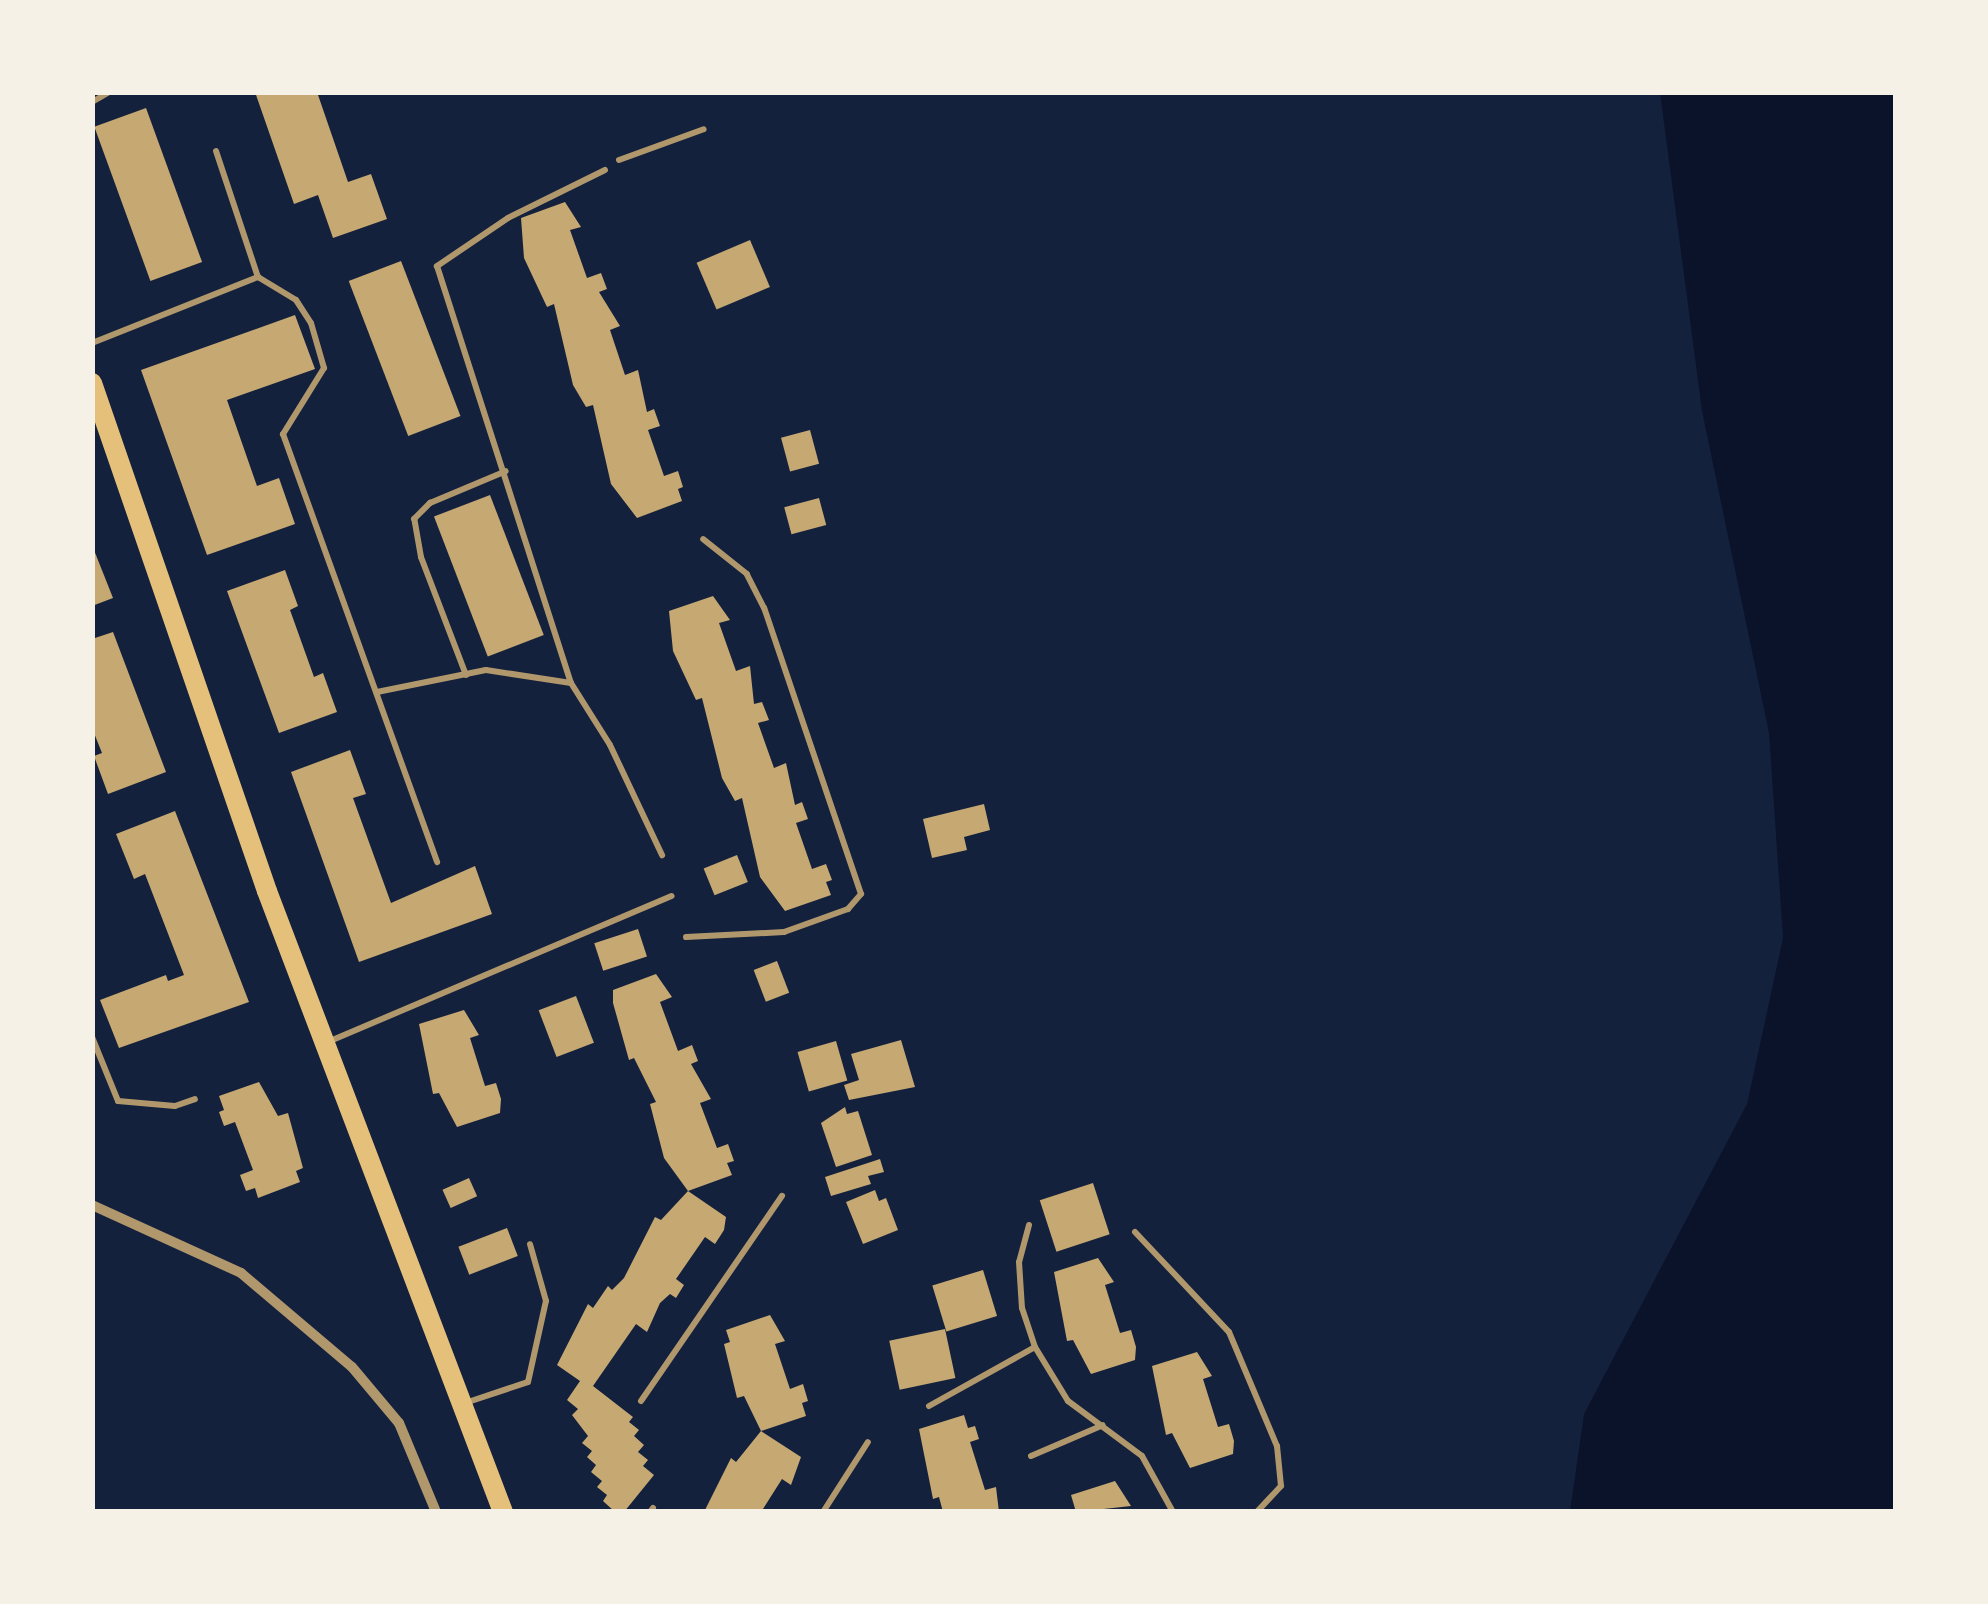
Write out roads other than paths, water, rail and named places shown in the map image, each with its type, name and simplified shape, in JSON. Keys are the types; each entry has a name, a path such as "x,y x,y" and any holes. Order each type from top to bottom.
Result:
{"main road":[{"path":"92,383 324,1044 503,1512"}],"street":[{"path":"92,1205 241,1272 352,1367 398,1423 436,1512"}],"lane":[{"path":"92,102 109,92"},
{"path":"619,160 704,129"},
{"path":"216,151 258,277 296,300 324,368 283,434 437,862"},
{"path":"605,170 508,218 438,266 571,682 610,745 662,856"},
{"path":"92,343 258,277"},
{"path":"466,674 420,557 414,519 430,503 506,471"},
{"path":"686,937 784,932 848,909 861,894 764,608 746,574 703,539"},
{"path":"377,692 466,674 537,674 571,682"},
{"path":"324,1044 672,896"},
{"path":"92,1037 118,1101 175,1106 195,1098"},
{"path":"641,1401 782,1196"},
{"path":"1030,1225 1019,1262 1022,1308 1035,1347 1068,1400 1142,1456 1173,1512"},
{"path":"1136,1232 1229,1332 1277,1446 1282,1486 1256,1512"},
{"path":"462,1404 528,1382 546,1301 530,1244"},
{"path":"929,1406 1035,1347"},
{"path":"1031,1456 1103,1424"},
{"path":"823,1512 868,1442"}],"water":[{"path":"1660,93 1895,93 1895,1511 1570,1511 1584,1414 1747,1104 1783,938 1769,733 1702,411"}]}
